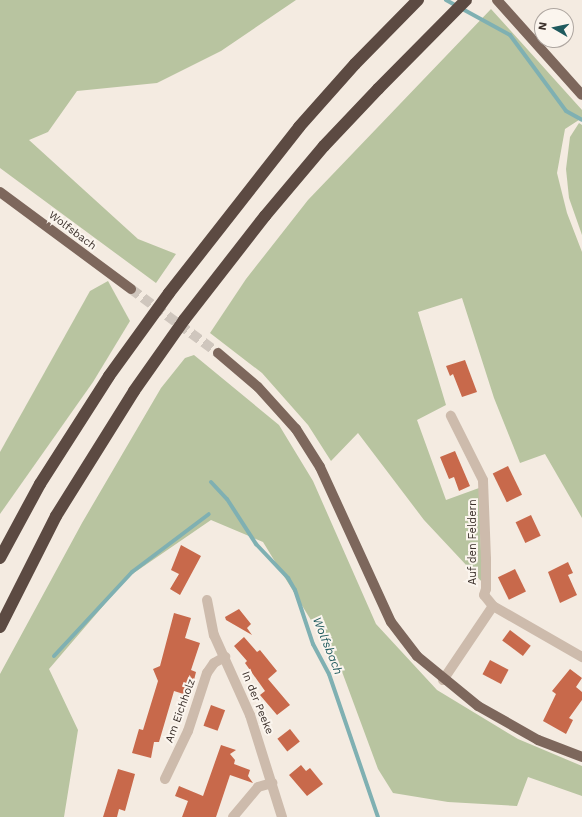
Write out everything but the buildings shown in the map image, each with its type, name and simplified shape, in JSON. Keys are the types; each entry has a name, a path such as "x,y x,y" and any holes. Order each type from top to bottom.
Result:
{"highway":[{"path":"0,558 40,484 109,376 299,127 355,64 418,0"},
{"path":"0,627 56,516 134,391 184,320 265,216 378,88 466,0"}],"main road":[{"path":"498,0 582,95"},
{"name":"Wolfsbach","path":"0,192 131,289"},
{"path":"218,353 258,387 296,430 320,467 391,622 417,656 443,680 478,706 538,740 582,757"}],"street":[{"name":"Auf den Feldern","path":"451,416 483,480 486,559 486,589 484,595 493,606"},
{"name":"In der Peeke","path":"207,600 214,635 250,714 282,817"},
{"path":"443,680 493,606 582,658"},
{"name":"Am Eichholz","path":"165,779 188,730 207,673 214,663 225,657"},
{"path":"233,817 258,788 272,783"}],"green space":[{"path":"0,0 296,0 221,51 157,83 77,91 48,132 29,140 138,239 176,254 156,283 0,168"},
{"path":"491,9 582,110 582,118 565,129 557,173 567,213 582,252 582,518 545,454 520,463 494,398 462,298 418,312 446,405 417,420 446,500 479,488 482,582 424,520 358,433 331,461 308,425 262,373 210,333 246,279 308,200"},
{"path":"579,123 582,125 582,235 569,198 566,169 570,137"},
{"path":"108,281 130,321 93,382 0,514 0,452 90,291"},
{"path":"194,355 279,425 313,481 376,624 437,690 518,739 582,766 582,796 528,777 517,806 448,802 393,793 378,769 341,669 263,542 211,520 128,577 49,669 78,730 64,817 0,817 0,674 82,523 161,388 185,358"}],"waterway":[{"path":"446,0 510,35 566,111 582,120"},
{"name":"Wolfsbach","path":"211,482 227,499 256,544 288,578 295,590 313,644 329,674 378,817"},
{"path":"54,656 132,572 209,514"}],"tunnel":[{"path":"131,289 218,353"}]}
